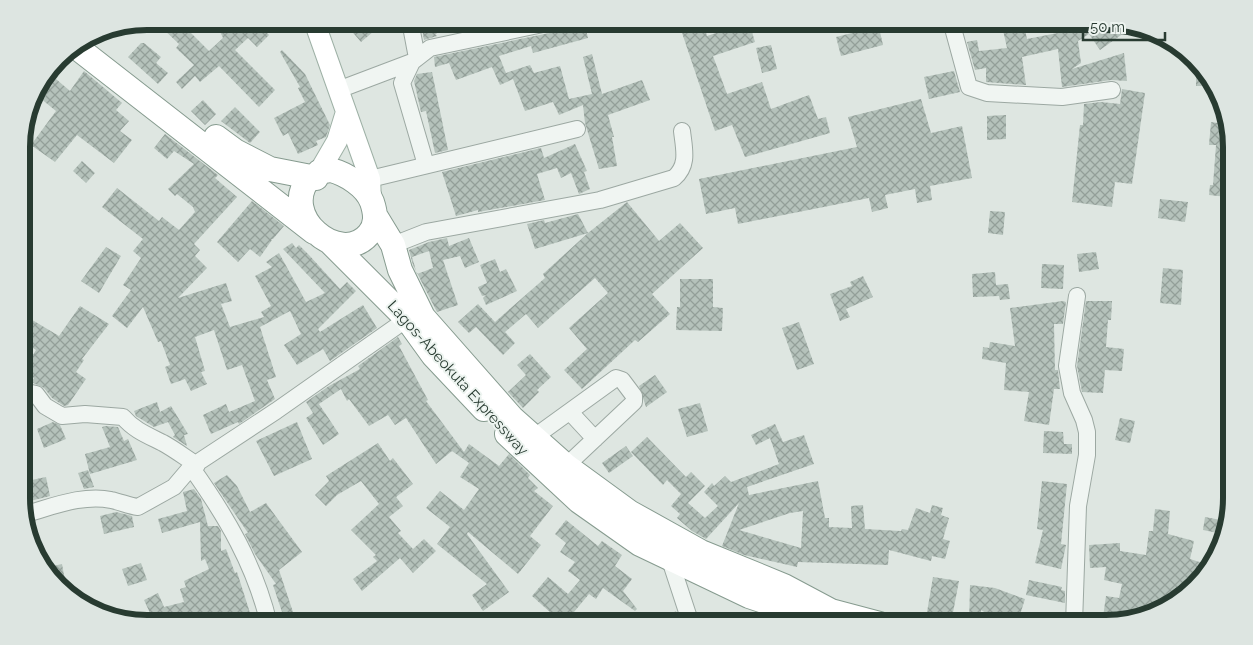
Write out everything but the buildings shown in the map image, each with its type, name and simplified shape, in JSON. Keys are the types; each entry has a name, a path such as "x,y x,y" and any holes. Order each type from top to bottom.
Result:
{"highway":[{"path":"95,42 235,151 270,169 318,175"},
{"name":"Lagos-Abeokuta Expressway","path":"81,51 322,237 407,319 433,355 546,472 610,524 640,544 670,560 748,596 806,615"},
{"path":"331,170 342,173 372,198 374,228 365,238 356,243 322,237 300,207 300,194 304,183 310,177 331,170"},
{"name":"Lagos-Abeokuta Expressway","path":"372,198 393,245 400,270 423,317 512,418 534,438 566,466 629,512 684,543 784,586 831,612 843,615"}],"main road":[{"path":"317,30 346,112 372,198"},
{"path":"318,175 337,141 346,112"}],"street":[{"path":"411,30 414,60 402,83 426,165"},
{"path":"338,90 414,60 430,48 515,30"},
{"path":"958,30 969,87 987,93 1062,97 1112,90"},
{"path":"372,198 426,165 577,129"},
{"path":"393,245 426,232 600,200 674,178 681,172 686,159 682,131"},
{"path":"1074,615 1078,506 1087,448 1084,420 1072,393 1067,366 1077,296"},
{"path":"31,512 61,504 96,499 112,500 138,507 174,487 194,466 407,319"},
{"path":"534,438 616,378 622,380 634,396 634,402 566,466"},
{"path":"30,393 36,394 45,406 62,416 85,414 123,417 131,426 144,435 163,443 194,466 234,532 250,567 266,615"},
{"path":"570,412 595,439"},
{"path":"670,560 688,615"}]}
